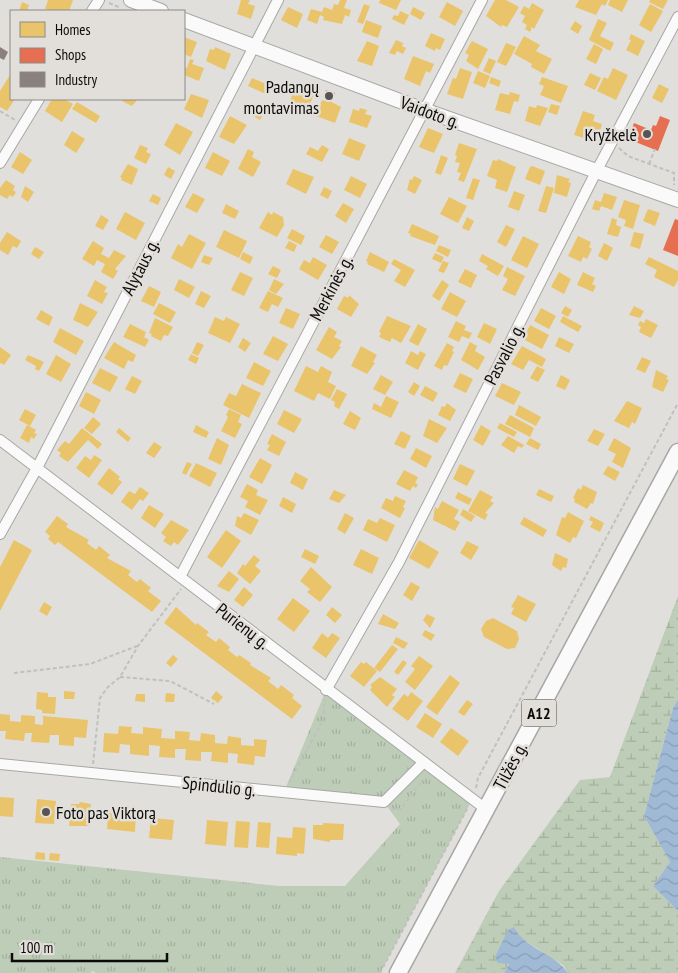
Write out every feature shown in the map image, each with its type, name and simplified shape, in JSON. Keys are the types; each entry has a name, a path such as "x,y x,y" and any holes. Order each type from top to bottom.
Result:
{"highway":[{"name":"Tilžės g.","path":"398,973 678,452"}],"main road":[{"path":"128,5 155,10"},
{"name":"Vaidoto g.","path":"185,20 424,110 676,199"}],"street":[{"name":"Alytaus g.","path":"0,534 37,468 278,0"},
{"name":"Merkinės g.","path":"183,580 482,0"},
{"name":"Pasvalio g.","path":"326,690 399,562 597,170 678,16"},
{"path":"0,163 38,100"},
{"name":"Purienų g.","path":"0,440 326,690 487,810"},
{"name":"Spindulio g.","path":"0,764 384,802 423,763"}],"path":[{"path":"100,0 128,5"},
{"path":"0,111 23,125"},
{"path":"612,141 628,156 674,173 676,199"},
{"path":"649,164 655,149"},
{"path":"380,973 472,800 478,778 678,403"},
{"path":"92,773 100,698 107,688 120,677 138,646 183,580"},
{"path":"14,673 90,664 138,646"},
{"path":"120,677 170,681 214,704"},
{"path":"284,792 323,720 326,690"}],"green space":[{"path":"678,596 678,699 673,708 644,816 670,862 653,886 678,911 678,973 568,973 563,965 521,938 517,932 509,963 504,973 455,973 499,891 580,780 610,777"},
{"path":"326,690 472,800 380,973 96,973 92,971 91,973 0,973 0,857 279,886 345,886 400,824 384,802 284,792"}],"water":[{"path":"678,699 678,911 653,886 670,862 644,816 673,708"},
{"path":"514,927 525,941 556,960 568,973 504,973 509,964 498,963 495,957 508,930"}],"building: Homes":[{"path":"48,0 73,0 69,10 45,9"},
{"path":"241,0 250,0 248,4 255,6 251,19 237,14"},
{"path":"340,0 347,0 344,8 351,10 349,17 345,15 342,24 323,20 324,17 320,15 317,24 307,20 311,9 322,12 324,7 332,10 334,4 338,5"},
{"path":"380,0 401,0 396,10 379,3"},
{"path":"495,0 506,0 519,7 507,27 502,25 501,27 486,16"},
{"path":"579,0 608,0 605,6 602,4 596,15 575,7"},
{"path":"610,0 628,0 622,12 608,5"},
{"path":"650,0 668,0 663,9 649,2"},
{"path":"22,2 29,5 27,10 19,10"},
{"path":"447,2 463,11 455,26 439,17"},
{"path":"532,3 544,10 534,29 532,27 530,32 525,29 527,25 522,22 525,16 520,13 524,6 529,9"},
{"path":"364,4 370,6 363,24 357,22"},
{"path":"650,4 663,11 651,32 639,25"},
{"path":"288,7 303,14 297,28 281,20"},
{"path":"413,7 425,13 421,20 410,14"},
{"path":"400,11 409,15 404,25 392,19 394,15 398,16"},
{"path":"598,19 607,23 600,36 614,43 610,51 589,40"},
{"path":"366,20 382,26 378,38 362,32"},
{"path":"575,21 582,26 578,34 570,29"},
{"path":"431,33 445,39 440,50 436,48 435,51 425,46"},
{"path":"631,34 645,41 638,56 626,50 631,40 629,39"},
{"path":"524,36 540,45 536,51 552,59 544,74 531,67 532,64 514,54"},
{"path":"185,37 197,42 191,57 185,54"},
{"path":"396,40 403,43 402,46 406,48 403,54 397,51 395,55 389,53"},
{"path":"367,41 379,46 372,66 357,61"},
{"path":"472,41 488,49 478,69 466,61 469,55 465,53"},
{"path":"506,43 516,47 506,66 497,62"},
{"path":"594,44 603,49 596,64 586,59"},
{"path":"215,47 231,54 225,70 206,61 210,49 214,50"},
{"path":"413,56 434,64 430,73 426,71 420,86 404,79"},
{"path":"489,58 496,61 490,74 483,71"},
{"path":"190,59 194,60 192,64 204,68 199,81 185,75 185,67 187,68"},
{"path":"460,68 472,72 463,99 447,94 453,78 456,79"},
{"path":"613,68 628,75 616,100 597,91 604,77 608,79"},
{"path":"478,71 490,76 485,88 473,83"},
{"path":"590,73 601,78 595,90 584,85"},
{"path":"10,75 10,100 14,100 7,111 0,107 0,91"},
{"path":"491,77 501,81 499,87 489,83"},
{"path":"542,77 568,86 561,103 540,95 544,86 539,84"},
{"path":"252,78 271,86 268,95 248,86"},
{"path":"659,84 669,89 662,103 652,98"},
{"path":"300,89 313,96 307,114 288,106 294,90 299,91"},
{"path":"510,92 520,95 518,102 514,101 510,114 495,110 500,93 509,95"},
{"path":"191,94 209,100 202,118 184,109"},
{"path":"51,100 66,100 73,104 62,122 45,111"},
{"path":"122,100 137,100 132,106"},
{"path":"322,100 328,102 328,100 341,107 335,123 316,116"},
{"path":"77,102 100,116 96,123 72,109"},
{"path":"247,103 264,113 260,120 243,110"},
{"path":"551,104 560,106 557,115 548,112"},
{"path":"537,105 548,108 540,126 525,121 529,106 536,108"},
{"path":"360,108 367,110 365,114 372,116 367,128 349,122 353,109 359,111"},
{"path":"583,111 595,115 593,121 602,124 598,137 589,134 587,139 574,135"},
{"path":"230,116 247,125 234,144 219,137"},
{"path":"176,123 193,132 180,155 164,145"},
{"path":"428,128 443,134 434,153 419,147"},
{"path":"72,131 85,139 76,153 64,145"},
{"path":"349,138 366,145 359,161 342,154"},
{"path":"459,143 477,149 464,182 458,180 461,173 457,172 460,163 455,162"},
{"path":"140,145 148,148 146,152 151,154 146,164 134,158"},
{"path":"322,145 329,149 322,162 306,154 310,147 318,151"},
{"path":"248,149 254,152 252,157 261,162 253,177 238,169"},
{"path":"20,152 32,160 23,174 11,167"},
{"path":"213,152 230,161 222,176 205,168"},
{"path":"441,155 448,158 441,175 435,173"},
{"path":"498,159 516,167 507,192 495,188 497,180 487,176 493,160 497,161"},
{"path":"128,164 138,169 132,185 121,180 122,178 120,177"},
{"path":"532,166 545,171 540,185 525,179"},
{"path":"168,167 175,171 171,179 164,175"},
{"path":"293,169 314,177 306,194 286,184"},
{"path":"557,175 570,179 568,182 571,183 567,197 554,193"},
{"path":"351,176 367,184 360,198 344,190"},
{"path":"414,176 422,180 415,194 407,190 410,179 412,180"},
{"path":"473,178 480,180 473,200 466,198"},
{"path":"6,180 15,186 13,190 16,192 13,197 10,195 7,199 0,195 0,188"},
{"path":"25,186 34,192 28,202 21,197"},
{"path":"546,186 554,188 546,213 538,211"},
{"path":"324,187 332,191 328,199 320,195"},
{"path":"514,191 525,195 519,211 508,207"},
{"path":"193,193 205,199 197,213 185,207"},
{"path":"604,193 617,197 612,210 601,206 599,211 592,209 595,200 601,202"},
{"path":"153,194 161,198 158,205 149,201"},
{"path":"449,197 467,206 458,223 440,214"},
{"path":"624,200 640,205 633,229 624,226 626,220 618,217"},
{"path":"343,203 354,209 346,223 335,216"},
{"path":"226,204 239,211 235,219 222,213"},
{"path":"648,209 660,213 655,226 643,221"},
{"path":"125,212 145,223 136,240 116,229"},
{"path":"268,212 272,215 273,212 283,217 284,225 277,237 259,228"},
{"path":"101,215 109,220 103,230 95,226"},
{"path":"467,217 474,221 469,231 462,228"},
{"path":"612,218 617,220 616,225 621,227 618,237 607,234"},
{"path":"412,224 439,236 435,245 410,236 411,234 408,233"},
{"path":"506,225 515,229 506,247 497,242"},
{"path":"292,229 305,236 301,245 287,238"},
{"path":"224,230 247,241 239,258 216,247"},
{"path":"7,232 21,241 17,248 13,246 8,255 0,250 0,243"},
{"path":"634,232 644,234 640,249 630,246"},
{"path":"189,234 206,243 192,269 171,258 178,244 182,247"},
{"path":"326,235 339,242 332,254 319,247"},
{"path":"523,236 539,244 527,268 511,260"},
{"path":"578,236 591,242 589,247 592,249 587,259 583,257 581,262 568,256"},
{"path":"93,241 104,248 101,254 109,258 114,250 126,256 115,269 118,271 113,279 101,272 105,264 97,260 94,266 82,259"},
{"path":"289,241 297,245 294,252 285,248"},
{"path":"604,243 613,248 607,261 598,256"},
{"path":"439,245 451,250 448,257 436,251"},
{"path":"35,247 44,252 39,259 31,254"},
{"path":"243,252 253,257 250,264 240,259"},
{"path":"370,252 389,262 384,272 367,264 368,262 366,261"},
{"path":"435,253 444,257 441,263 432,259"},
{"path":"482,254 504,266 498,276 486,269 488,266 479,261"},
{"path":"204,255 213,258 209,265 201,262"},
{"path":"313,257 327,265 318,280 299,269 304,260 310,263"},
{"path":"649,257 678,271 678,280 674,287 654,277 657,270 645,264"},
{"path":"394,259 415,270 405,287 394,281 401,270 391,264"},
{"path":"443,261 449,263 444,273 438,271"},
{"path":"273,266 281,270 277,278 268,274"},
{"path":"507,267 525,276 515,296 502,290 508,279 503,276"},
{"path":"465,269 477,275 471,288 458,282"},
{"path":"240,272 253,278 244,296 231,290"},
{"path":"559,272 571,279 564,294 551,287"},
{"path":"583,272 595,278 592,284 596,286 593,292 577,285"},
{"path":"179,279 195,287 189,298 174,290"},
{"path":"274,279 284,284 276,294 269,290"},
{"path":"95,280 107,287 104,292 108,293 102,304 87,296"},
{"path":"442,280 449,285 439,301 432,296"},
{"path":"149,286 161,292 154,307 141,301"},
{"path":"201,291 211,296 204,308 195,304"},
{"path":"268,291 283,298 278,307 272,304 268,312 259,308"},
{"path":"450,292 466,301 457,317 441,309"},
{"path":"349,295 359,304 351,317 337,309 344,296 348,298"},
{"path":"80,303 98,312 88,327 73,320"},
{"path":"159,303 176,312 170,323 153,314"},
{"path":"565,306 572,310 568,317 561,313"},
{"path":"634,306 644,311 640,318 629,315"},
{"path":"286,308 300,314 293,329 279,323"},
{"path":"541,308 556,316 549,329 534,321"},
{"path":"41,310 53,317 49,326 36,319"},
{"path":"387,316 411,326 401,343 392,338 390,342 379,337 381,333 379,332"},
{"path":"563,316 582,326 578,332 560,322"},
{"path":"215,317 224,321 226,317 240,324 230,343 208,333"},
{"path":"155,318 173,327 168,336 164,335 161,341 149,333"},
{"path":"646,319 658,325 651,338 639,332 641,327 638,325 640,321 644,323"},
{"path":"456,321 466,326 464,330 472,333 469,339 462,336 459,342 448,337"},
{"path":"484,323 497,329 490,344 477,337"},
{"path":"130,324 146,332 144,337 149,340 145,347 123,337"},
{"path":"418,324 427,329 418,346 409,341"},
{"path":"530,325 549,335 542,349 523,339"},
{"path":"329,327 337,332 334,337 342,341 339,346 341,347 332,359 316,350"},
{"path":"60,328 84,341 76,355 53,342"},
{"path":"273,336 288,344 278,361 263,354"},
{"path":"559,337 574,344 569,353 555,346"},
{"path":"243,338 251,343 245,352 238,347"},
{"path":"114,342 136,355 133,362 128,360 124,369 104,358"},
{"path":"197,342 204,345 198,356 192,353"},
{"path":"470,342 477,346 475,351 485,357 478,370 461,360"},
{"path":"447,343 454,347 452,351 454,352 447,366 444,365 442,370 434,366"},
{"path":"361,346 377,355 373,362 375,363 367,374 351,366"},
{"path":"522,346 546,359 542,367 529,360 523,370 511,364"},
{"path":"0,347 11,355 4,365 0,364"},
{"path":"411,351 418,355 420,351 426,354 418,370 405,363"},
{"path":"191,354 199,358 196,364 188,360"},
{"path":"28,355 44,362 39,371 35,369 36,366 25,360"},
{"path":"56,355 71,364 61,382 46,374"},
{"path":"642,357 651,361 645,373 636,369"},
{"path":"254,362 271,371 263,386 246,378"},
{"path":"306,366 318,372 321,366 332,372 328,382 336,386 330,399 318,393 314,401 294,391"},
{"path":"537,366 545,370 538,382 530,378"},
{"path":"100,368 118,377 110,392 92,383"},
{"path":"656,370 668,376 666,379 669,380 663,392 652,387"},
{"path":"460,373 473,379 466,393 453,387"},
{"path":"381,375 393,382 385,395 373,389"},
{"path":"561,375 570,380 565,390 556,386"},
{"path":"132,376 142,381 135,394 125,389"},
{"path":"414,382 420,386 414,396 408,392"},
{"path":"502,383 521,392 514,405 495,396"},
{"path":"242,384 261,393 249,418 223,405 229,393 236,396"},
{"path":"425,386 438,393 433,402 420,395"},
{"path":"337,389 347,394 339,409 334,406 335,402 331,400"},
{"path":"86,392 101,400 94,414 79,406"},
{"path":"386,396 399,402 391,418 372,409 374,403 381,407"},
{"path":"627,401 642,408 635,424 632,422 629,428 614,421"},
{"path":"447,403 456,410 450,421 438,415 442,406 445,407"},
{"path":"519,405 541,417 536,426 515,415"},
{"path":"25,409 36,415 30,426 19,420"},
{"path":"229,409 241,415 238,422 242,424 235,438 221,431 228,417 226,415"},
{"path":"284,410 302,419 294,433 277,424"},
{"path":"350,411 361,418 355,430 343,424"},
{"path":"510,415 534,428 530,437 505,424"},
{"path":"93,417 101,424 92,434 84,428"},
{"path":"429,419 447,428 437,443 423,436"},
{"path":"500,423 517,432 514,437 497,428"},
{"path":"27,425 36,430 34,433 37,434 34,439 31,437 29,443 20,438"},
{"path":"196,425 209,432 206,438 193,432"},
{"path":"481,425 491,431 483,446 473,440"},
{"path":"82,428 102,444 98,449 88,440 68,462 59,456 61,453 57,450 65,441 69,444"},
{"path":"119,428 131,438 128,442 116,432"},
{"path":"594,429 605,434 598,446 587,441"},
{"path":"401,431 411,436 405,449 394,444"},
{"path":"272,434 286,442 279,456 267,450 270,445 267,444"},
{"path":"508,436 524,445 522,448 518,446 514,453 501,445"},
{"path":"217,438 229,445 221,465 208,459"},
{"path":"530,438 541,444 538,450 526,444"},
{"path":"614,438 631,448 623,468 612,462 616,454 608,450"},
{"path":"154,442 162,447 154,458 146,453"},
{"path":"416,448 432,456 426,468 410,459"},
{"path":"94,455 102,460 89,478 76,468 85,456 91,460"},
{"path":"260,458 272,465 262,484 249,477"},
{"path":"187,462 192,464 186,475 182,473"},
{"path":"196,463 217,473 210,487 189,476"},
{"path":"460,464 475,471 467,486 453,479"},
{"path":"608,466 620,472 615,481 603,474"},
{"path":"109,468 120,477 118,479 122,482 112,495 97,484"},
{"path":"404,470 418,477 415,483 418,484 416,488 413,486 410,491 396,484"},
{"path":"295,472 308,479 303,490 290,483"},
{"path":"247,484 258,490 256,495 268,500 260,515 245,507 248,501 240,497"},
{"path":"583,485 597,492 593,504 591,503 587,509 574,502 575,499 573,498 578,488 581,490"},
{"path":"140,487 149,493 143,501 140,499 132,510 121,502 129,491 135,494"},
{"path":"539,489 554,496 551,502 536,495"},
{"path":"334,490 346,495 339,503 329,499"},
{"path":"480,490 493,497 490,501 494,503 485,513 488,514 485,520 468,511"},
{"path":"458,492 472,499 469,505 455,498"},
{"path":"395,496 406,501 400,518 381,508 386,498 393,501"},
{"path":"283,497 296,504 292,513 279,506"},
{"path":"442,501 459,510 454,519 460,522 455,531 433,520 435,507 438,509"},
{"path":"149,505 164,514 155,528 141,518"},
{"path":"463,509 475,516 471,522 460,515"},
{"path":"568,512 584,521 576,538 573,537 570,543 556,535 562,517 565,518"},
{"path":"244,513 259,520 251,535 235,526 237,516 241,518"},
{"path":"345,513 354,518 345,534 337,529"},
{"path":"57,516 68,524 66,527 89,540 87,543 96,550 99,546 110,555 107,558 131,571 128,575 137,582 140,579 151,588 148,591 161,601 152,612 58,542 55,545 48,539 50,536 45,532"},
{"path":"591,516 604,523 600,532 590,527 593,522 589,520"},
{"path":"524,517 547,530 543,537 520,524"},
{"path":"380,518 395,525 387,542 363,530 368,519 377,523"},
{"path":"171,520 189,530 178,545 174,542 171,546 163,541 166,537 161,533"},
{"path":"226,530 241,541 222,568 207,557"},
{"path":"14,540 32,550 0,611 0,567"},
{"path":"419,540 439,552 429,569 409,558"},
{"path":"467,541 479,547 471,560 460,553"},
{"path":"305,549 319,556 315,564 301,557"},
{"path":"361,549 379,558 372,574 353,565"},
{"path":"555,553 568,559 566,568 563,567 561,571 552,565"},
{"path":"254,555 260,560 255,566 261,571 250,584 237,573 243,564 245,566"},
{"path":"311,567 332,587 320,602 307,592 310,589 300,581"},
{"path":"229,571 239,579 229,592 217,586"},
{"path":"411,582 420,587 412,601 403,595"},
{"path":"244,587 253,595 243,607 234,600"},
{"path":"518,595 536,604 526,622 511,614 514,608 511,607"},
{"path":"293,598 310,611 294,632 277,619"},
{"path":"44,602 52,607 47,616 39,611"},
{"path":"176,607 196,625 197,623 209,632 206,635 216,642 219,638 230,647 228,650 237,657 239,655 251,663 250,665 271,678 268,681 278,689 281,685 294,695 292,698 302,706 292,719 164,623"},
{"path":"332,607 342,615 335,623 326,615"},
{"path":"383,614 399,623 395,629 378,624"},
{"path":"427,614 435,618 430,628 423,620"},
{"path":"493,618 517,631 519,639 515,648 507,649 484,637 481,629 486,621"},
{"path":"425,630 435,635 431,641 422,635"},
{"path":"322,633 328,638 332,633 340,638 326,658 312,648"},
{"path":"396,637 408,643 404,649 393,643"},
{"path":"392,645 398,649 380,672 374,668"},
{"path":"173,655 178,659 171,667 166,663"},
{"path":"419,656 433,666 415,690 405,682 415,669 411,666"},
{"path":"403,660 407,663 398,675 394,672"},
{"path":"361,662 364,664 366,662 377,671 364,687 350,676"},
{"path":"450,675 460,683 437,715 426,707"},
{"path":"380,677 397,689 392,695 395,697 387,707 370,690 372,687 370,685"},
{"path":"64,691 75,692 74,699 64,699"},
{"path":"216,691 223,697 218,703 211,698"},
{"path":"37,692 48,693 48,697 56,697 55,714 42,713 42,710 36,709"},
{"path":"411,692 423,701 408,721 392,709 404,694 408,697"},
{"path":"166,693 175,694 174,702 165,702"},
{"path":"136,694 145,694 145,702 135,701"},
{"path":"467,700 473,704 464,716 458,712"},
{"path":"425,713 442,724 433,738 416,727"},
{"path":"0,714 10,715 10,721 21,722 21,715 35,716 35,724 43,725 43,716 88,720 86,738 74,737 74,746 59,745 59,735 50,735 49,743 31,742 32,733 25,733 24,741 5,739 6,731 0,731"},
{"path":"119,726 132,727 131,733 143,734 143,727 162,729 161,738 175,739 175,731 190,732 189,740 200,741 201,733 215,735 215,743 227,744 228,736 241,738 241,745 254,746 254,739 267,740 265,757 255,756 254,765 237,763 238,754 228,753 228,763 211,761 212,752 201,752 201,761 185,760 186,749 175,749 175,758 159,757 160,746 149,745 149,756 130,754 130,745 120,744 119,753 103,752 104,733 118,734"},
{"path":"451,728 469,741 458,756 440,742"},
{"path":"0,797 14,798 13,817 0,816"},
{"name":"Foto pas Viktorą","path":"37,799 56,801 54,824 35,823"},
{"path":"80,802 91,804 89,826 69,826 71,804 79,804"},
{"path":"118,811 136,812 135,832 107,829 108,813 118,813"},
{"path":"151,818 174,820 172,840 149,838"},
{"path":"207,820 228,822 226,846 205,844"},
{"path":"236,821 250,822 248,848 234,847"},
{"path":"258,822 271,823 269,848 256,847"},
{"path":"323,823 344,824 343,840 330,840 330,842 313,839 313,825 323,825"},
{"path":"293,827 306,828 304,854 297,853 297,856 276,854 277,837 292,838"},
{"path":"36,852 45,853 45,860 35,859"},
{"path":"50,853 60,854 59,861 49,860"}],"building: Shops":[{"path":"326,90 335,93 332,100 323,97"},
{"name":"Kryžkelė","path":"660,116 670,120 658,151 628,139 634,123 651,130 653,125 656,126"},
{"path":"675,219 678,220 678,256 663,250"}],"building: Industry":[{"path":"0,47 8,52 4,60 0,58"}],"place":[{"name":"Padangų montavimas","path":"329,96"},
{"name":"Kryžkelė","path":"647,134"},
{"name":"Foto pas Viktorą","path":"46,812"}]}
